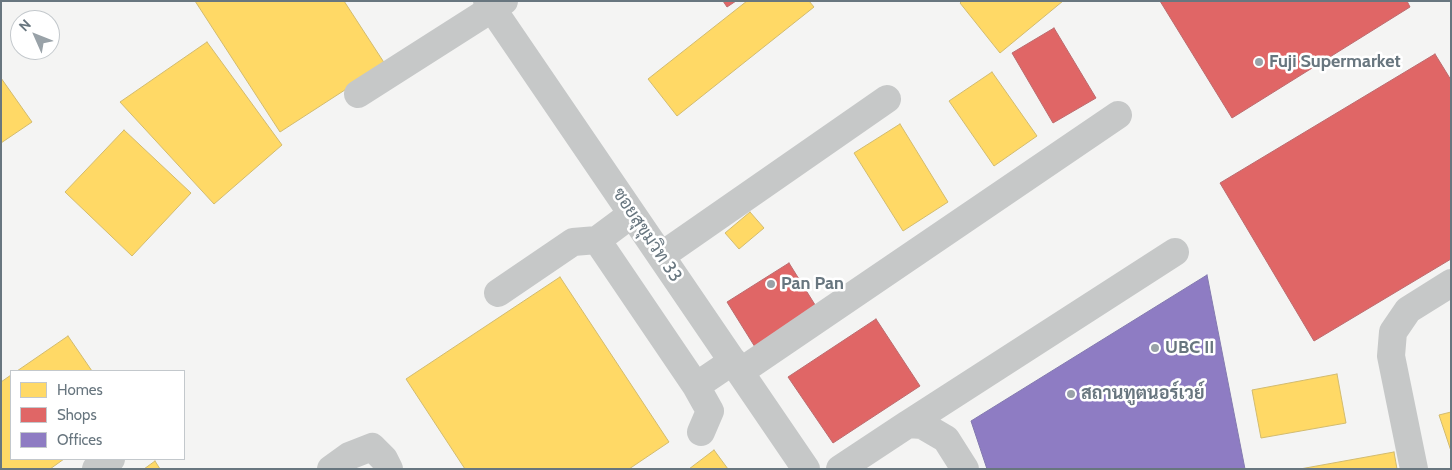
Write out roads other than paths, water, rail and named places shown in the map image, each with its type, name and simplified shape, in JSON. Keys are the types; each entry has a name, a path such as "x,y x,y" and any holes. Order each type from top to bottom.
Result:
{"street":[{"path":"358,94 495,4"},
{"name":"ซอยสุขุมวิท 33","path":"495,4 632,214 806,469"},
{"path":"661,256 887,100"},
{"path":"696,386 737,367 1118,115"},
{"path":"498,293 573,242 597,240 632,214"},
{"path":"597,240 696,386 710,411 701,432"},
{"path":"840,469 1175,252"},
{"path":"1414,469 1390,356 1393,332 1408,310 1451,283"},
{"path":"908,424 922,425 946,439 965,469"},
{"path":"331,469 349,456 372,447 384,459 389,469"},
{"path":"96,469 110,460"}],"place":[{"name":"Fuji Supermarket","path":"1259,62"},
{"name":"Pan Pan","path":"771,284"},
{"name":"UBC II","path":"1155,348"},
{"name":"สถานทูตนอร์เวย์","path":"1071,394"}]}
